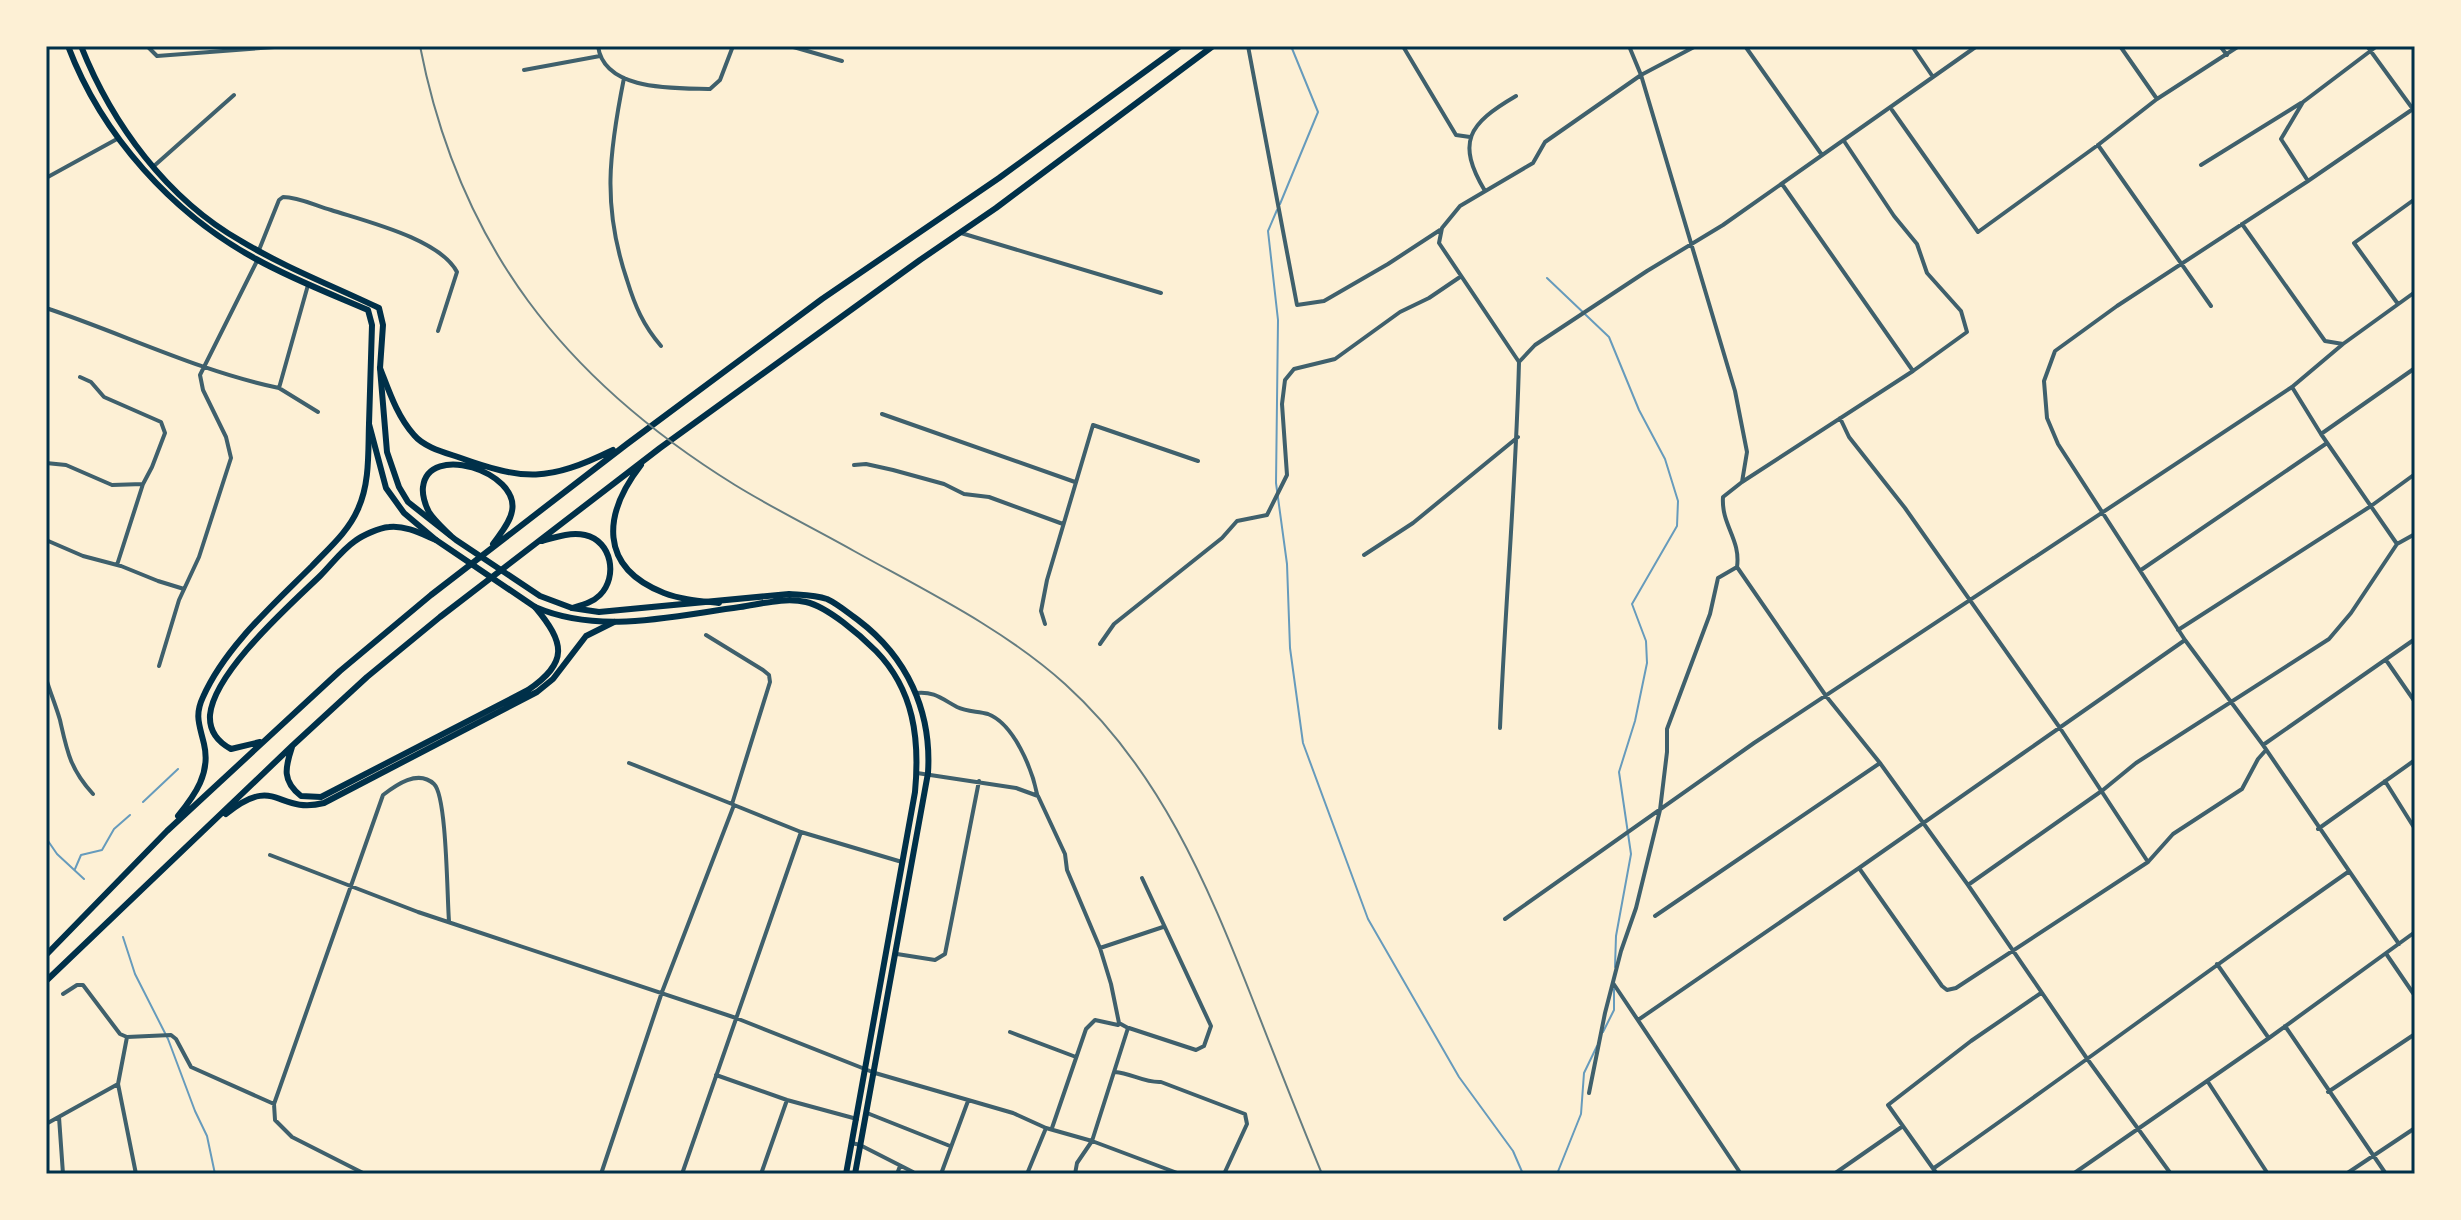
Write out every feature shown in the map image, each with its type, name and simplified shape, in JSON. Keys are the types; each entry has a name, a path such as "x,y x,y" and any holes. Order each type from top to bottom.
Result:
{"main road":[{"path":"68,46 87,88 119,138 188,214 257,260 368,310 372,325 365,489 358,508 346,531 249,629 203,696 197,714 205,745 206,764 202,782 167,831"},
{"path":"81,46 114,115 154,166 211,221 259,250 379,308 383,325 380,368 387,452 399,487 408,502 424,517 540,596 572,608 599,612 789,594 827,599 862,623 889,648 908,674 927,739 928,773 867,1113 846,1174"},
{"path":"46,955 167,831 263,740 340,671 488,550 822,299 999,178 1180,46"},
{"path":"46,981 379,667 647,457 958,232 996,208 1213,46"},
{"path":"380,368 399,415 415,437 435,449 499,472 528,477 557,474 580,467 627,444"},
{"path":"369,424 386,488 404,513 436,540 535,607 564,618 614,622 777,601 808,602 845,624 867,642 898,679 915,726 917,773 857,1119 855,1174"},
{"path":"647,457 618,500 613,518 617,555 641,581 664,593 683,599 719,603"},
{"path":"453,537 428,511 422,490 432,470 446,464 464,465 486,472 499,480 510,496 513,508 508,521 488,550"},
{"path":"263,740 245,748 231,749 213,733 210,716 216,697 230,673 258,636 355,540 388,527 403,527 436,540"},
{"path":"535,544 557,536 575,534 589,536 602,544 612,572 609,583 591,602 572,608"},
{"path":"292,746 286,766 289,784 301,796 321,797 528,690 547,678 559,654 556,635 535,607"},
{"path":"192,841 242,801 256,794 312,806 388,771 537,692 553,679 586,636 614,622"}],"street":[{"path":"147,46 157,56 288,46"},
{"path":"598,46 600,56 611,70 624,78 660,88 710,89 720,80 733,46"},
{"path":"790,46 842,61"},
{"path":"1248,46 1297,305 1324,301 1388,264 1442,228 1460,206 1533,163 1545,142 1641,75 1696,46"},
{"path":"1629,46 1641,75 1735,391 1747,452 1742,482"},
{"path":"1745,46 1822,156"},
{"path":"1912,46 1933,77"},
{"path":"1519,362 1535,345 1723,225 1977,46"},
{"path":"2120,46 2157,99"},
{"path":"2220,46 2227,55"},
{"path":"1891,109 1978,232 2157,99 2239,46"},
{"path":"2201,165 2303,102 2368,48 2377,46"},
{"path":"1404,48 1456,135 1470,137"},
{"path":"2368,48 2414,111 2183,262 2055,351 2044,381 2047,418 2058,444 2178,630 2265,747 2399,944"},
{"path":"524,70 600,56"},
{"path":"624,78 612,141 609,190 618,252 638,314 661,346"},
{"path":"154,166 234,95"},
{"path":"1485,191 1474,172 1467,147 1470,137 1481,122 1516,96"},
{"path":"2303,102 2281,139 2308,181"},
{"path":"46,178 119,138"},
{"path":"1844,141 1894,216 1917,244 1927,273 1961,311 1967,332 1723,497 1722,513 1739,550 1737,567 1826,696 1880,763 1968,885 2171,1174"},
{"path":"2098,145 2211,306"},
{"path":"1782,184 1913,371"},
{"path":"259,250 279,200 283,197 378,225 419,242 439,254 457,272 438,331"},
{"path":"2398,305 2354,243 2415,199"},
{"path":"2242,224 2325,341 2343,344"},
{"path":"1442,228 1439,243 1519,362 1518,437 1500,728"},
{"path":"958,232 1161,293"},
{"path":"159,666 231,458 226,437 200,382 202,367 257,260"},
{"path":"1100,644 1114,624 1222,538 1237,521 1267,515 1287,475 1282,404 1285,380 1294,369 1335,359 1400,312 1429,298 1460,277"},
{"path":"279,388 309,284"},
{"path":"1505,919 1969,599 2292,387 2343,344 2415,292"},
{"path":"46,308 202,367 279,388 318,412"},
{"path":"2321,434 2415,368"},
{"path":"80,377 91,382 104,397 161,422 165,427 117,565"},
{"path":"2292,387 2397,544"},
{"path":"882,414 1075,482"},
{"path":"1840,418 1849,437 1905,508 2060,728 2148,862"},
{"path":"1045,624 1041,611 1047,580 1093,425 1198,461"},
{"path":"1364,555 1413,523 1518,437"},
{"path":"2140,571 2327,443"},
{"path":"46,463 66,465 112,485 143,484"},
{"path":"854,465 866,464 944,484 964,494 989,497 1063,524"},
{"path":"2178,630 2371,506 2415,474"},
{"path":"1968,885 2103,790 2136,763 2329,639 2351,613 2397,544 2415,534"},
{"path":"46,540 83,556 184,589"},
{"path":"1589,1093 1613,983 1636,908 1660,810 1667,729 1710,614 1718,578 1737,567"},
{"path":"601,1174 662,992 733,804 768,688 769,675 706,635"},
{"path":"1859,868 1947,990 1956,988 2148,862 2173,834 2242,789 2265,747 2415,639"},
{"path":"1638,1020 2185,640"},
{"path":"2386,660 2415,702"},
{"path":"46,678 65,749 82,782 93,794"},
{"path":"916,693 934,693 959,708 991,715 1004,724 1031,772 1038,796 1065,854 1067,870 1100,948 1119,1023 1128,1029"},
{"path":"2318,829 2415,760"},
{"path":"629,763 801,832 902,862"},
{"path":"1655,916 1880,763"},
{"path":"917,773 1016,788 1038,796"},
{"path":"365,1174 292,1137 275,1120 274,1104 383,795 398,783 417,778 437,786 442,806 449,921"},
{"path":"897,954 935,960 945,954 979,781"},
{"path":"2385,781 2415,829"},
{"path":"682,1174 801,832"},
{"path":"270,855 418,912 736,1018 875,1073 1013,1113 1180,1174"},
{"path":"1934,1168 2348,872"},
{"path":"1027,1174 1049,1128 1086,1029 1092,1022 1106,1021 1196,1050 1204,1046 1211,1031 1203,1004 1163,927 1142,878"},
{"path":"1100,948 1163,927"},
{"path":"2073,1174 2415,932"},
{"path":"2386,954 2415,996"},
{"path":"2217,964 2269,1038"},
{"path":"1613,983 1741,1174"},
{"path":"63,994 77,985 83,985 120,1034 127,1037 171,1035 191,1067 274,1104"},
{"path":"1937,1174 1888,1105 1971,1041 2041,993"},
{"path":"2285,1026 2386,1174"},
{"path":"1075,1174 1077,1163 1092,1141 1128,1029"},
{"path":"1010,1032 1076,1057"},
{"path":"2328,1092 2415,1034"},
{"path":"127,1037 118,1084 136,1174"},
{"path":"1115,1072 1161,1082 1245,1114 1247,1124 1224,1174"},
{"path":"716,1075 787,1100 857,1119"},
{"path":"2208,1081 2268,1174"},
{"path":"46,1124 118,1084"},
{"path":"761,1174 787,1100"},
{"path":"941,1174 968,1101"},
{"path":"867,1113 950,1146"},
{"path":"59,1117 63,1174"},
{"path":"1836,1173 1903,1126"},
{"path":"2346,1174 2415,1128"},
{"path":"856,1144 912,1174"},
{"path":"897,1174 900,1166"}],"waterway":[{"path":"1280,204 1318,112 1291,46"},
{"path":"1277,210 1268,231 1278,320 1276,483 1287,564 1290,648 1303,743 1368,919 1459,1077 1513,1151 1523,1174"},
{"path":"1547,278 1609,337 1639,410 1665,459 1678,501 1677,526 1632,604 1646,641 1647,663 1635,721 1619,772 1631,854 1616,936 1615,967"},
{"path":"143,802 178,769"},
{"path":"75,869 81,855 102,850 114,829 130,815"},
{"path":"46,838 57,854 84,879"},
{"path":"123,937 135,974 168,1039 207,1136 215,1174"},
{"path":"1603,1032 1614,1010 1614,989"},
{"path":"1557,1174 1581,1114 1584,1073 1597,1046"}],"railway":[{"path":"420,46 438,118 462,184 492,245 528,301 570,352 619,400 674,444 735,485 936,596 1016,646 1065,684 1128,753 1177,830 1217,912 1322,1174"}]}
